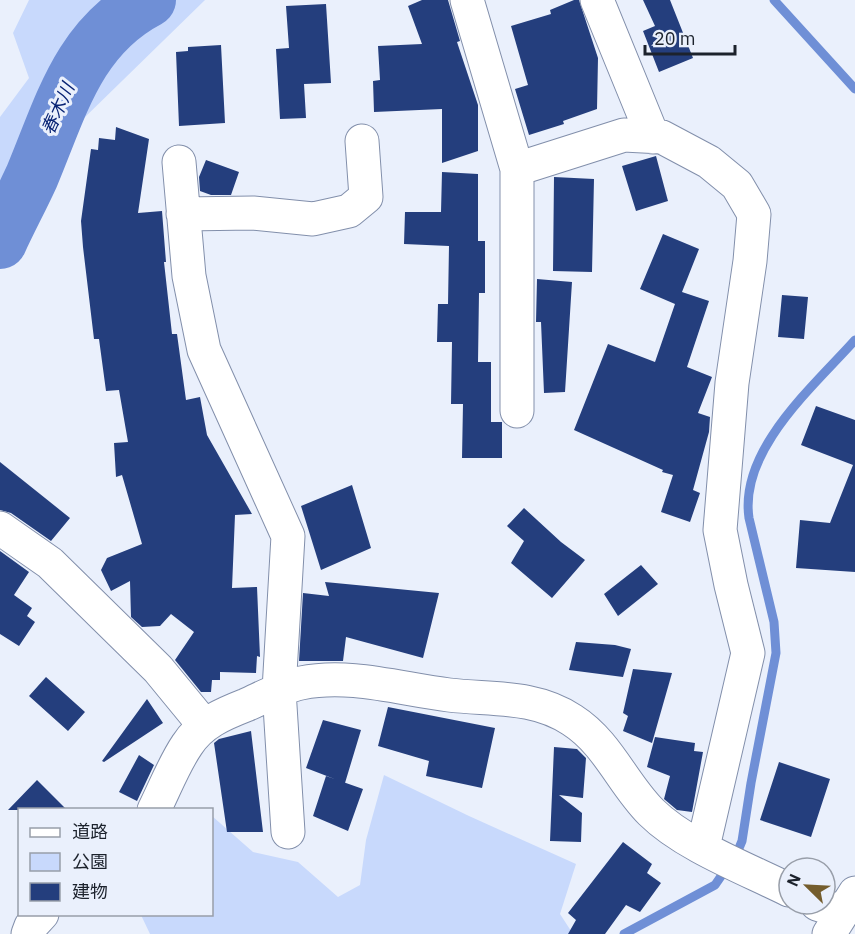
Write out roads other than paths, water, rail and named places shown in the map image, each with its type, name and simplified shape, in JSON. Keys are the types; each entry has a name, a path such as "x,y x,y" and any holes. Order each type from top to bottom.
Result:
{"street":[{"path":"467,0 518,169 517,411"},
{"path":"597,0 653,137"},
{"path":"518,169 624,135 662,137 709,162 737,185 754,214 750,261 732,383 720,530 730,585 748,653 703,848"},
{"path":"183,214 254,213 313,219 349,211 366,197 362,141"},
{"path":"179,162 189,276 204,350 288,536 279,690 288,832"},
{"path":"0,528 50,563 158,669 204,725"},
{"path":"155,808 187,744 204,725 298,683 343,679 450,695 524,700 550,708 572,720 592,735 607,751 652,813 668,826 703,848 777,884"},
{"path":"28,934 31,926 41,916"}],"waterway":[{"name":"春木川","path":"0,242 32,176 63,100 88,54 105,33 125,15 149,0"},
{"path":"774,0 855,89"},
{"path":"624,934 715,885 737,853 742,841 776,653 774,622 749,518 749,493 755,468 782,421 855,340"}]}
